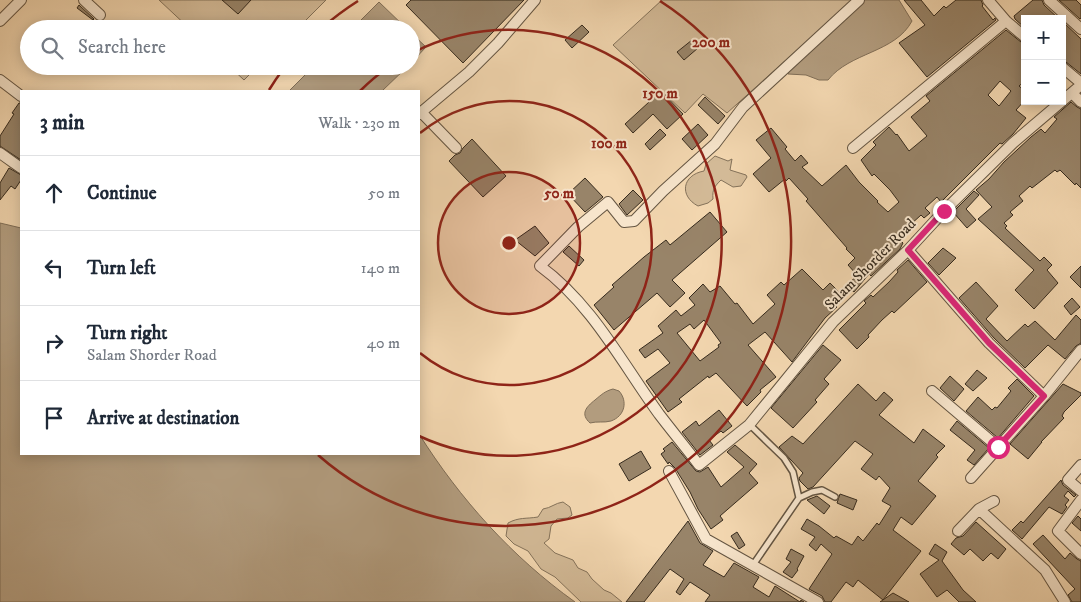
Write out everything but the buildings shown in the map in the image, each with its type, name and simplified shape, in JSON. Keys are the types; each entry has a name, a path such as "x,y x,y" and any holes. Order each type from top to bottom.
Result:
{"street":[{"path":"0,21 21,0"},
{"path":"84,0 100,15"},
{"path":"456,148 420,113 468,72 498,43 535,0"},
{"name":"Salam Shorder Road","path":"859,0 743,107 715,144 663,191 634,221 624,222 608,202 578,227 540,266 552,274 600,327 660,415 699,465 749,424 833,322 908,250 944,211 1013,143 1081,84"},
{"path":"988,0 1006,21 1021,34"},
{"path":"1049,0 1081,30"},
{"path":"853,148 1006,21"},
{"path":"1066,71 1081,84"},
{"path":"0,80 20,95"},
{"path":"1072,93 1081,102"},
{"path":"0,153 20,167"},
{"path":"908,250 989,343 1044,396"},
{"path":"971,478 1044,396 1081,350"},
{"path":"932,391 998,447"},
{"path":"1081,465 1068,480 1081,491"},
{"path":"669,471 706,539 815,600"},
{"path":"1081,500 1058,531 1081,554"},
{"path":"958,531 979,509 994,501"},
{"path":"979,509 1046,570 1065,602"}],"lane":[{"path":"749,424 784,458 793,472 799,498"},
{"path":"753,565 799,498 822,490 835,497"}],"shaded area":[{"path":"159,0 326,0 306,20 180,20"},
{"path":"662,0 853,0 727,113 703,94 685,113 613,45"},
{"path":"863,0 899,0 912,21 895,40 848,63 828,80 819,80 806,75 788,74 790,70"},
{"path":"379,2 398,20 361,20"},
{"path":"420,41 426,47 420,53"},
{"path":"239,75 249,75 244,80"},
{"path":"305,75 399,75 383,90 290,90"},
{"path":"715,156 728,161 732,159 730,170 747,177 741,186 733,187 721,180 714,188 713,199 708,203 698,206 688,197 686,192 687,181 697,173 704,171 706,164"},
{"path":"0,223 20,228 20,455 420,455 420,436 452,481 489,526 530,566 575,602 0,602"},
{"path":"613,389 619,391 624,399 622,412 616,419 611,421 590,423 585,417 587,408 603,393"},
{"path":"563,502 570,507 572,515 568,518 557,519 551,526 549,539 544,543 555,553 573,560 578,568 587,572 604,590 622,602 581,602 555,577 541,569 528,551 514,544 506,536 508,523 519,519 538,517 543,509"}],"route":[{"path":"944,211 908,250 989,343 1044,396 998,447"}]}
